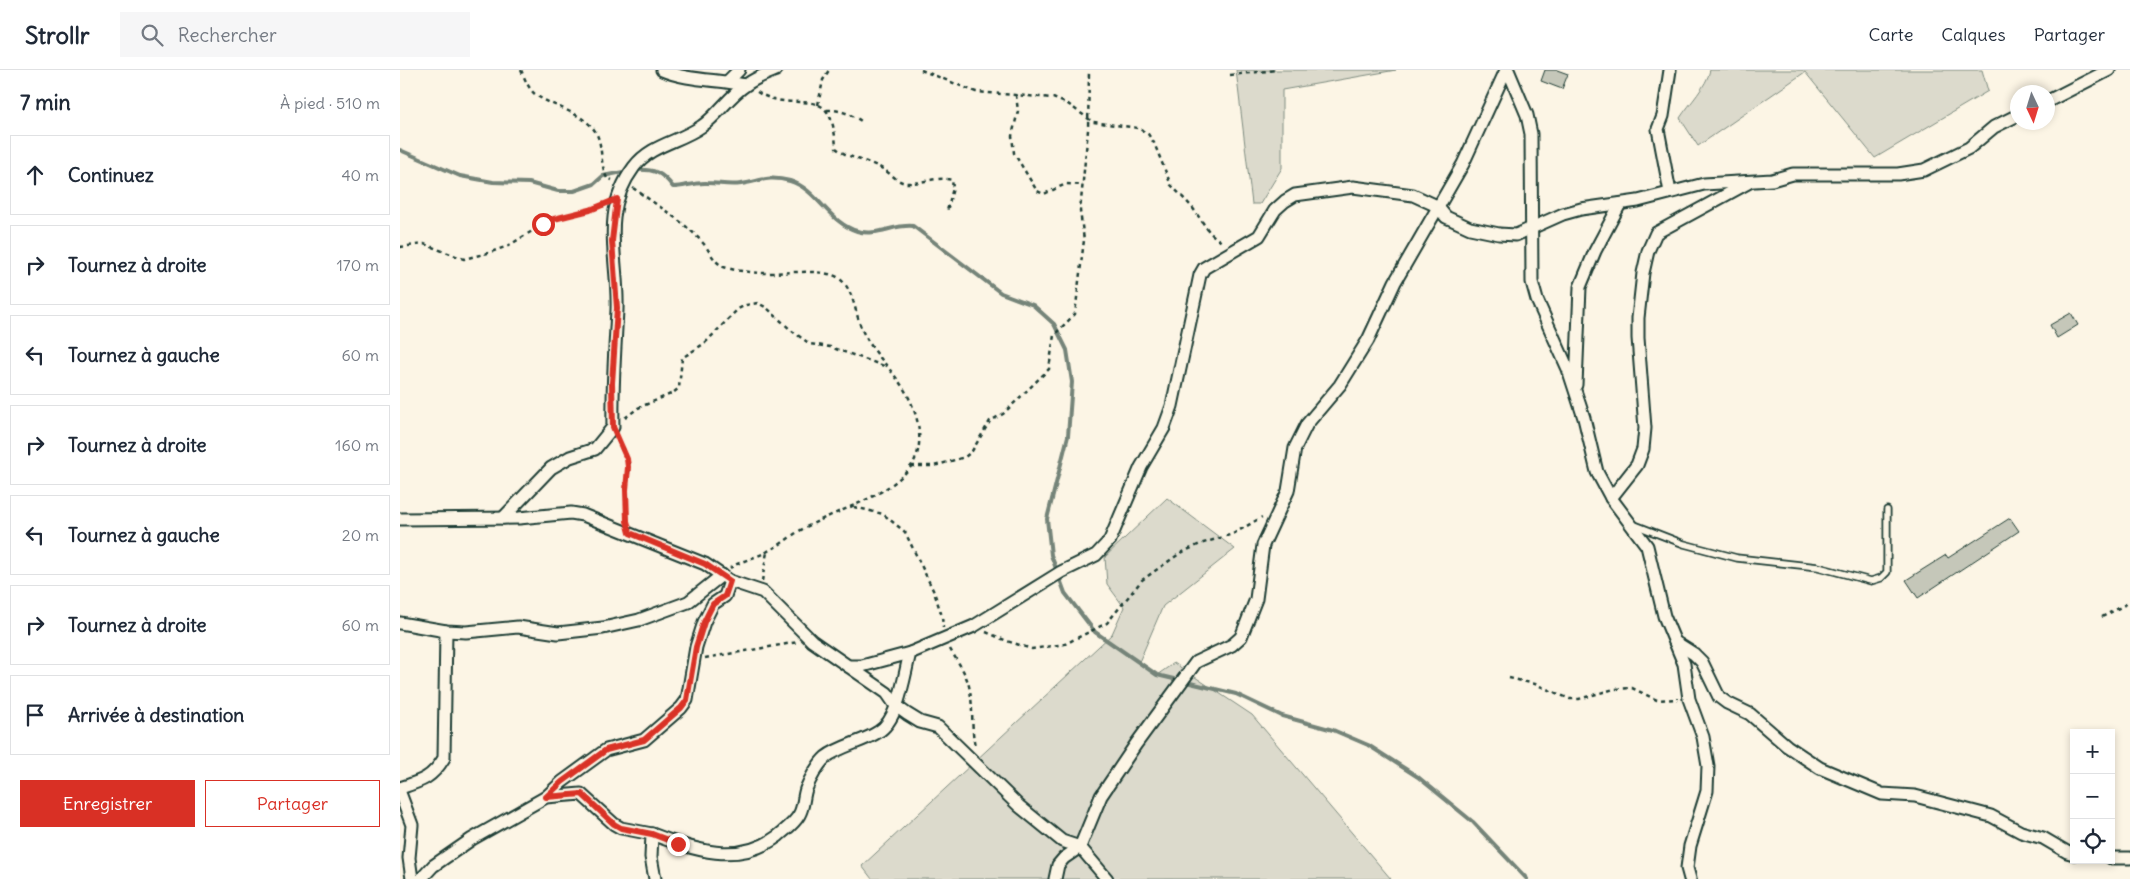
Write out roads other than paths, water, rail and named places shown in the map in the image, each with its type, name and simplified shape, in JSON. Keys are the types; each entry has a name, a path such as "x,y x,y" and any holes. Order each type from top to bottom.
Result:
{"street":[{"path":"662,70 674,76 728,81 745,85"},
{"path":"728,81 739,70"},
{"path":"503,518 551,468 570,457 595,449 613,427 612,383 617,308 612,241 617,199 624,182 634,166 644,156 656,148 695,132 710,120 745,85 776,70"},
{"path":"1055,879 1058,865 1064,858 1080,847 1101,796 1196,662 1232,645 1241,638 1256,599 1263,545 1288,491 1296,448 1307,424 1340,385 1368,340 1395,282 1437,206 1463,164 1507,70"},
{"path":"1507,70 1527,115 1531,134 1532,282 1537,300 1568,369 1584,418 1597,472 1611,498 1647,546 1664,616 1684,664 1689,699 1703,736 1708,766 1707,791 1690,846 1687,868 1690,879"},
{"path":"1670,70 1663,116 1658,129 1670,192"},
{"path":"2055,97 2109,70"},
{"path":"848,666 862,666 910,653 974,626 1061,572 1096,555 1110,540 1141,468 1164,428 1172,406 1200,275 1204,268 1259,236 1275,210 1295,195 1353,187 1413,195 1437,206 1446,217 1470,228 1499,234 1516,235 1563,214 1581,209 1620,204 1704,184 1772,180 1793,174 1898,174 1924,170 1969,148 1994,127 2010,119"},
{"path":"1611,498 1637,465 1643,449 1645,428 1638,318 1643,273 1648,251 1656,233 1752,181"},
{"path":"1575,390 1579,346 1578,300 1580,288 1595,251 1620,204"},
{"path":"400,519 503,518 571,513 630,533 705,564 726,578 764,592 812,641 886,693 896,706 920,722 938,727 1019,806 1062,841 1080,847 1107,879"},
{"path":"400,623 446,631 466,632 518,627 558,633 603,628 639,620 688,602 726,578"},
{"path":"421,879 433,866 472,839 546,797 562,782 606,750 644,740 681,708 687,700 694,660 704,622 713,604 725,596 726,578"},
{"path":"400,788 425,780 438,768 444,758 446,631"},
{"path":"1675,642 1694,654 1702,662 1719,697 1750,714 1787,746 1820,768 1882,794 1915,796 1991,816 2021,832 2043,838 2070,853"},
{"path":"546,797 582,794 614,824 621,828 652,834 678,844 722,854 757,849 792,824 800,814 806,790 826,757 879,732 888,724 896,706 910,653"},
{"path":"400,793 408,809 412,825 409,858 412,879"},
{"path":"652,834 651,857 655,879"},
{"path":"2115,858 2130,858"}],"lane":[{"path":"1630,524 1684,544 1737,558 1818,567 1871,581 1881,578 1887,572 1887,510"}],"waterway":[{"path":"400,150 460,176 493,182 529,183 558,191 574,191 594,184 603,176 628,171"},
{"path":"635,170 657,172 673,187 703,183 737,185 770,179 790,181 808,191 847,227 857,231 878,232 913,226 1001,293 1033,305 1054,324 1067,350 1072,382 1068,436 1047,519 1051,555 1065,593 1095,632 1157,675 1236,694 1282,716 1333,730 1368,745 1418,777 1473,822 1527,879"}]}
